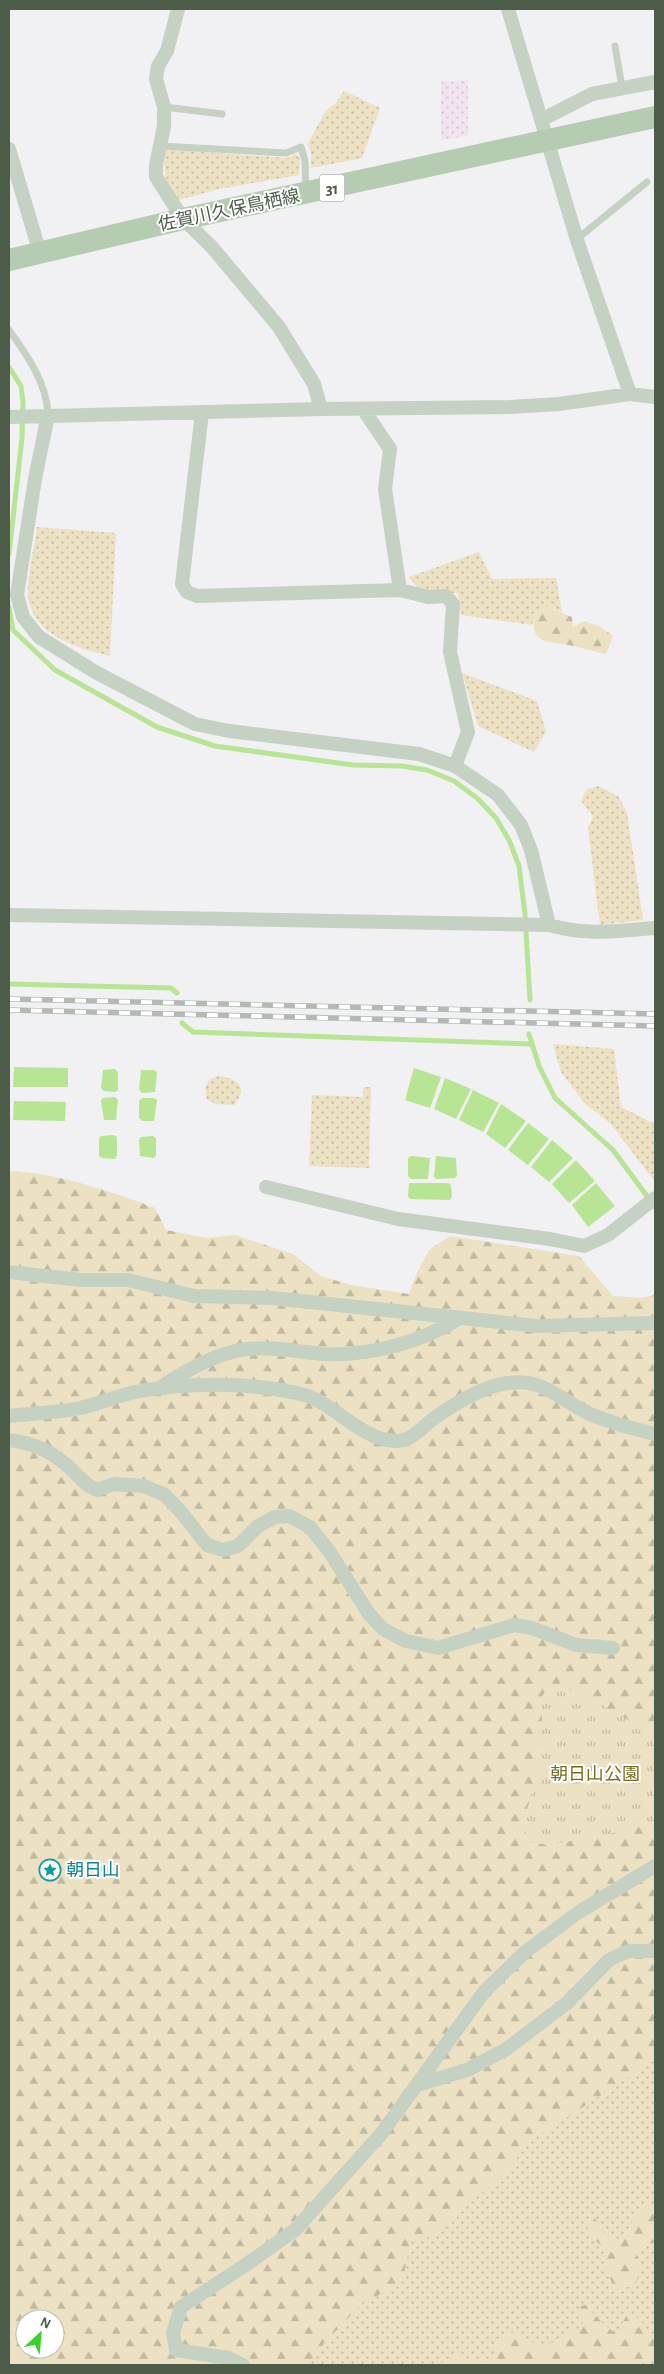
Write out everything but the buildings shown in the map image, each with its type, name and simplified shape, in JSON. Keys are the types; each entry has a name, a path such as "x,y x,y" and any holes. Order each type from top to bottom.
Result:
{"main road":[{"name":"佐賀川久保鳥栖線","path":"9,260 183,219 306,193 543,131 655,117"}],"street":[{"path":"178,9 166,51 158,66 156,79 164,107 156,178 183,219 211,246 279,327 314,384 321,409"},
{"path":"508,9 577,240 630,394"},
{"path":"543,131 592,94 655,82"},
{"path":"9,149 40,253"},
{"path":"11,417 364,408 510,407 559,404 630,394 655,397"},
{"path":"364,408 390,449 385,489 400,590"},
{"path":"202,412 182,584 187,592 197,596 400,590 428,597 446,596 453,604 450,652 468,732 455,766"},
{"path":"44,415 17,595 23,617 39,638 97,673 195,724 229,731 419,754 455,766 498,795 521,825 531,850 544,926"},
{"path":"9,915 501,924 544,926 606,934 655,928"},
{"path":"266,1187 398,1219 550,1239 584,1246 608,1236 650,1202"},
{"path":"9,1272 81,1280 128,1280 194,1296 272,1298 537,1326 655,1323"},
{"path":"160,1388 186,1371 230,1352 249,1349 325,1354 363,1353 388,1348 445,1327 458,1319"},
{"path":"9,1416 79,1408 132,1393 160,1388 219,1385 302,1395 324,1405 354,1425 395,1441 412,1438 434,1418 485,1388 509,1383 535,1383 559,1394 590,1414 655,1434"},
{"path":"9,1440 35,1444 58,1458 76,1473 84,1484 97,1490 114,1484 144,1486 165,1495 207,1545 223,1550 238,1546 258,1526 275,1518 290,1516 310,1527 329,1551 369,1614 382,1629 406,1641 438,1648 514,1625 532,1628 576,1645 614,1648"},
{"path":"243,2365 228,2358 176,2350 173,2332 181,2307 294,2230 381,2134 484,1992 525,1952 579,1912 655,1866"},
{"path":"417,2085 466,2070 504,2050 567,2002 609,1960 628,1951 655,1950"}],"lane":[{"path":"615,46 622,87"},
{"path":"164,107 222,114"},
{"path":"161,146 286,153 301,147 306,161 306,193"},
{"path":"577,240 647,182"},
{"path":"9,330 24,351 40,382 47,401 44,415"}],"green space":[{"path":"344,91 380,108 362,158 311,168 311,153 308,144 326,110 335,104"},
{"path":"164,149 287,158 296,154 300,158 299,175 219,189 178,200 165,179"},
{"path":"37,527 116,533 110,656 84,649 58,638 38,621 28,596 29,572"},
{"path":"479,552 492,579 556,578 562,612 548,607 537,611 532,625 461,615 458,593 422,593 409,577"},
{"path":"548,607 572,617 573,627 584,621 601,627 613,636 606,654 542,640 535,632 535,620 537,611"},
{"path":"462,673 537,701 546,732 534,752 478,726"},
{"path":"599,786 619,797 627,813 643,920 600,925 588,828 593,816 581,801 587,789"},
{"path":"553,1044 614,1049 621,1107 655,1124 655,1182 610,1123 585,1104 561,1072"},
{"path":"219,1076 231,1079 239,1085 241,1093 234,1105 216,1104 207,1100 205,1087 210,1079"},
{"path":"363,1087 371,1087 369,1168 309,1166 312,1095 363,1097"},
{"path":"9,1171 64,1179 121,1196 155,1208 166,1230 207,1238 235,1235 293,1254 321,1276 351,1285 409,1294 429,1250 450,1236 579,1256 613,1296 642,1298 655,1295 655,2060 529,2142 505,2174 466,2206 453,2222 439,2234 411,2242 402,2282 361,2305 325,2342 309,2365 9,2365"},
{"name":"朝日山公園","path":"552,1684 582,1694 655,1735 655,1823 596,1837 547,1845 531,1842 527,1837 523,1824 532,1792 542,1724 542,1696"},
{"path":"655,2048 655,2365 277,2365 446,2195"},
{"path":"651,2203 655,2208 655,2241 636,2251 641,2272 634,2286 615,2289 606,2267 604,2250 598,2242 591,2238 587,2225 595,2218 604,2234 616,2242 631,2235 633,2219"},
{"path":"589,2304 594,2315 612,2331 620,2328 626,2316 641,2318 646,2335 655,2333 655,2356 650,2357 640,2365 438,2365 457,2354 477,2363 494,2358 498,2342 518,2329 528,2340 543,2348 584,2325 580,2318 581,2306"}],"sand":[{"path":"468,80 468,136 441,140 441,82"}],"shaded area":[{"path":"14,1067 68,1068 68,1087 13,1087"},
{"path":"414,1068 441,1077 430,1108 405,1100"},
{"path":"115,1069 118,1072 118,1090 116,1092 104,1091 101,1088 103,1070"},
{"path":"141,1070 154,1070 157,1072 155,1092 142,1093 139,1089"},
{"path":"445,1078 471,1089 456,1119 434,1109"},
{"path":"473,1090 499,1103 483,1132 459,1120"},
{"path":"115,1097 118,1100 116,1120 104,1120 101,1100 103,1098"},
{"path":"142,1098 154,1098 157,1100 154,1121 142,1121 139,1118 139,1101"},
{"path":"14,1101 66,1102 65,1121 13,1120"},
{"path":"501,1104 526,1121 505,1148 486,1134"},
{"path":"528,1123 549,1139 528,1165 508,1150"},
{"path":"114,1135 117,1137 117,1155 115,1159 102,1158 99,1156 99,1139 101,1136"},
{"path":"153,1136 156,1138 156,1156 154,1158 140,1156 139,1140 141,1137"},
{"path":"552,1140 573,1158 549,1182 531,1167"},
{"path":"411,1156 430,1158 428,1179 411,1179 408,1176 408,1158"},
{"path":"436,1156 456,1158 457,1176 455,1178 436,1179 434,1177"},
{"path":"576,1160 595,1181 569,1203 552,1184"},
{"path":"409,1183 448,1183 451,1185 452,1197 450,1200 411,1199 408,1197"},
{"path":"596,1183 615,1206 588,1227 572,1205"}],"waterway":[{"path":"9,367 21,386 23,402 22,438 9,554"},
{"path":"9,607 13,630 55,670 157,727 215,746 353,765 402,766 427,770 454,781 477,798 496,818 509,840 519,866 525,914 530,1000"},
{"path":"9,984 171,988 177,993"},
{"path":"182,1023 193,1032 531,1044"},
{"path":"529,1034 539,1066 555,1098 613,1150 655,1207"}],"railway":[{"path":"9,999 655,1014"},
{"path":"9,1010 655,1026"}],"place":[{"name":"朝日山","path":"50,1870"}]}
